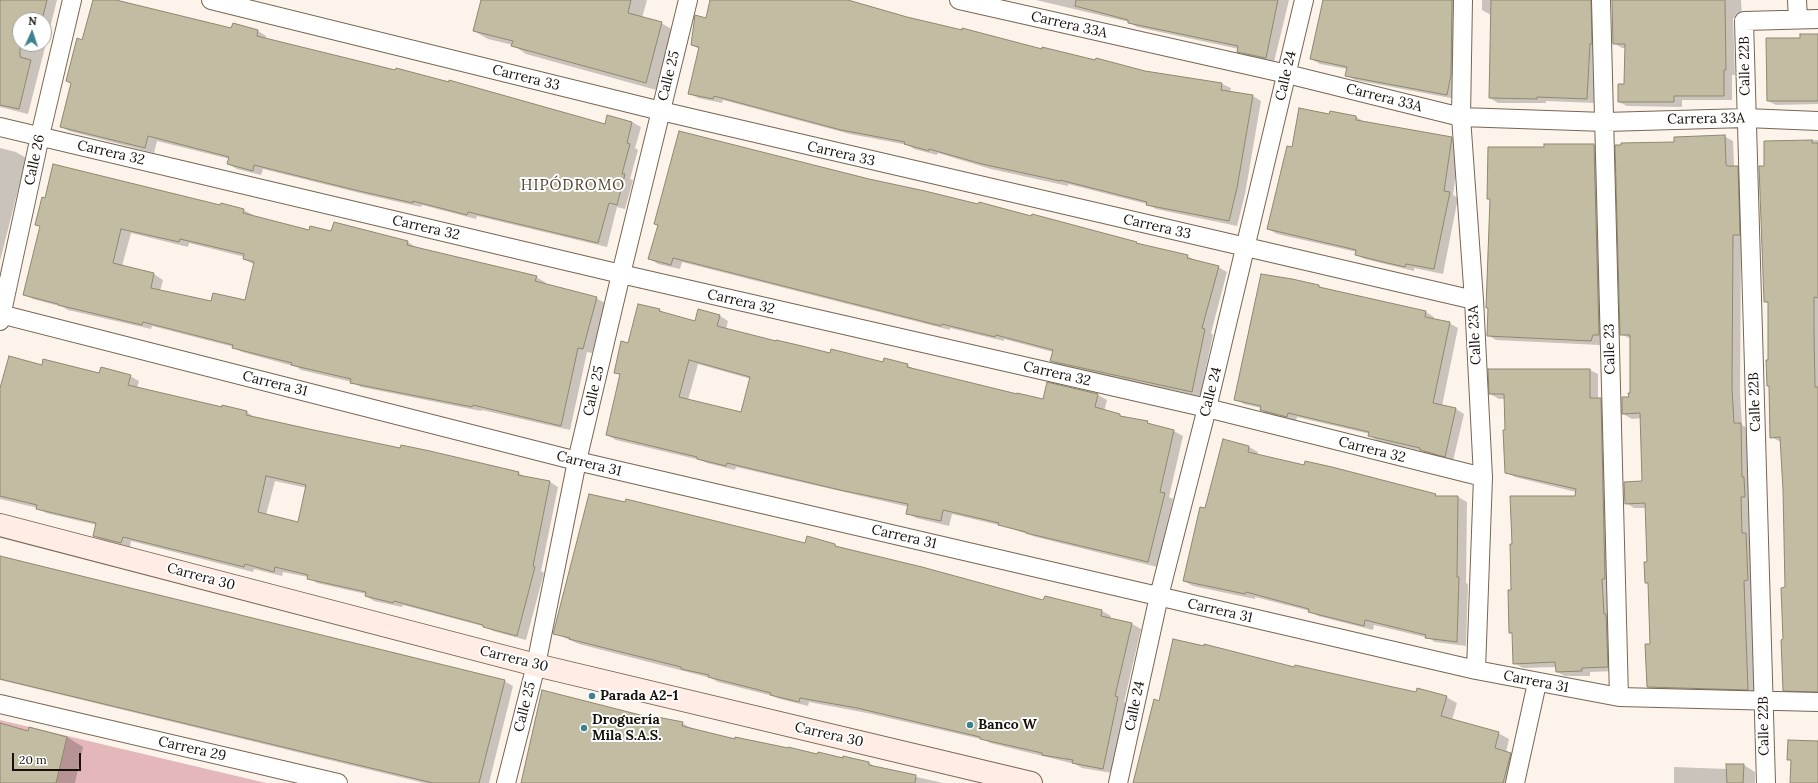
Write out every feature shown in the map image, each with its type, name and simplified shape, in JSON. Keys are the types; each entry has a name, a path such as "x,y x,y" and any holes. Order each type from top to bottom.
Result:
{"street":[{"name":"Calle 26","path":"1,316 40,136 72,0"},
{"name":"Carrera 33","path":"211,0 661,111 1245,248 1474,300"},
{"name":"Calle 25","path":"506,783 536,665 577,461 688,0"},
{"name":"Carrera 33A","path":"959,0 1286,74 1461,117 1605,122 1746,118 1818,121"},
{"name":"Calle 24","path":"1118,783 1159,596 1207,408 1304,0"},
{"name":"Calle 23A","path":"1463,0 1461,117 1474,300 1483,477 1476,670"},
{"name":"Calle 23","path":"1601,0 1619,698"},
{"path":"1797,0 1798,19 1818,19"},
{"name":"Calle 22B","path":"1766,783 1744,21 1798,19"},
{"name":"Carrera 32","path":"0,127 621,274 1207,408 1483,477"},
{"name":"Carrera 31","path":"1,316 577,461 1537,683 1619,698 1818,702"},
{"name":"Carrera 30","path":"0,525 536,665 1031,783"},
{"path":"1515,783 1537,683"},
{"name":"Carrera 29","path":"0,704 338,783"}],"shaded area":[{"path":"0,720 266,783 0,783"}],"building":[{"path":"0,0 47,0 44,12 12,12 12,52 20,52 20,57 31,60 19,109 0,105"},
{"path":"93,0 116,0 231,28 233,23 258,30 257,36 395,70 396,68 449,82 449,80 605,124 607,115 632,122 627,143 630,144 622,174 625,174 617,205 609,203 598,243 468,212 467,215 413,201 413,203 359,191 254,165 253,171 227,164 229,157 148,136 145,148 60,127 71,83 66,81 77,38 82,40"},
{"path":"481,0 631,0 628,13 662,22 646,83 511,46 513,41 473,31"},
{"path":"710,0 848,0 907,17 962,30 962,28 1042,49 1042,47 1095,60 1096,58 1145,71 1222,83 1221,90 1253,95 1237,188 1229,221 1146,205 1147,202 1060,180 982,164 929,149 929,151 904,144 905,142 841,130 714,96 713,99 688,94 699,47 691,45 695,15 706,18"},
{"path":"1076,0 1278,0 1266,58 1237,52 1238,46 1128,23 1128,20 1075,6"},
{"path":"1323,0 1452,0 1451,75 1447,95 1345,76 1347,67 1310,59"},
{"path":"1491,0 1591,0 1592,44 1590,44 1587,99 1537,97 1537,99 1489,98"},
{"path":"1612,0 1725,0 1726,70 1724,70 1724,96 1674,96 1674,102 1618,102 1618,84 1624,84 1625,44 1613,44"},
{"path":"1800,34 1818,34 1818,101 1767,101 1766,38 1800,38"},
{"path":"1299,108 1329,114 1330,111 1356,116 1356,120 1452,137 1444,191 1450,192 1434,269 1406,264 1405,267 1383,262 1355,255 1356,250 1267,229 1287,146 1292,147"},
{"path":"679,131 869,179 978,204 979,202 1031,216 1032,214 1137,242 1136,243 1188,255 1187,258 1219,266 1202,328 1205,329 1192,392 1050,361 1053,350 996,335 995,337 942,324 941,326 673,258 671,265 648,259 658,225 654,224"},
{"path":"1725,135 1726,164 1727,166 1738,166 1740,235 1733,235 1732,388 1734,423 1741,423 1742,477 1744,477 1745,497 1741,497 1742,533 1746,533 1748,580 1744,581 1748,690 1647,687 1645,644 1650,644 1648,583 1645,583 1644,562 1647,562 1645,503 1625,504 1624,482 1642,481 1640,413 1622,414 1622,397 1629,397 1628,393 1630,393 1630,335 1620,335 1615,145 1621,145 1621,143 1674,142 1674,137"},
{"path":"1812,140 1812,143 1818,143 1818,298 1814,297 1814,333 1815,387 1818,387 1818,692 1783,691 1781,588 1785,587 1783,490 1780,437 1770,438 1769,386 1767,386 1766,360 1768,360 1768,302 1764,302 1759,166 1764,166 1764,141"},
{"path":"1544,144 1594,144 1599,335 1593,335 1591,341 1487,336 1488,308 1486,308 1490,199 1487,199 1488,147 1544,147"},
{"path":"53,164 220,205 221,203 244,209 243,213 309,230 310,226 331,231 334,222 408,241 407,245 537,276 535,281 597,297 583,349 578,348 561,426 473,405 472,407 350,383 351,379 291,365 292,363 232,348 233,345 143,322 142,325 58,305 23,295 40,226 35,225 42,197 45,198","holes":["121,229 179,242 180,239 244,254 243,259 254,262 245,300 213,293 211,301 151,288 154,273 113,263"]},
{"path":"1261,274 1319,285 1319,287 1426,311 1425,317 1450,322 1433,403 1456,408 1445,457 1420,450 1420,448 1368,436 1369,432 1288,413 1287,417 1260,410 1261,406 1234,400"},
{"path":"638,304 660,309 659,311 695,321 698,309 720,315 717,326 830,353 831,349 883,362 884,358 908,364 907,367 1017,394 1043,399 1047,382 1098,394 1095,407 1120,414 1120,416 1148,421 1147,423 1174,430 1160,492 1165,493 1148,562 1026,533 998,525 999,523 943,510 941,521 906,514 908,504 840,490 727,463 726,466 697,459 697,457 606,435 620,374 614,373 621,341 628,343","holes":["689,360 750,377 741,412 679,397"]},
{"path":"9,356 42,365 43,359 99,373 101,367 131,375 128,385 222,407 222,405 247,411 246,415 400,448 401,445 430,451 519,472 518,475 550,481 533,566 535,567 517,636 483,627 483,625 394,601 393,603 365,596 366,592 307,579 308,575 275,567 274,572 245,564 244,567 123,537 121,543 93,536 96,523 36,509 37,505 0,496 0,388","holes":["266,476 306,485 298,522 258,512"]},
{"path":"1488,369 1590,369 1590,398 1601,398 1605,579 1602,579 1604,614 1606,614 1608,667 1582,668 1582,671 1556,672 1555,662 1513,664 1512,633 1509,633 1508,590 1511,590 1510,544 1512,544 1510,496 1575,496 1576,489 1505,473 1503,430 1505,430 1504,394 1489,394"},
{"path":"1223,439 1249,446 1248,452 1304,465 1305,461 1332,467 1436,494 1435,496 1458,496 1457,577 1459,577 1457,642 1425,638 1426,635 1365,620 1364,626 1308,612 1309,609 1246,592 1245,594 1183,581 1200,507 1205,508"},
{"path":"589,494 625,502 626,499 805,543 807,536 835,544 835,546 922,567 1043,600 1045,596 1102,610 1101,616 1132,623 1115,696 1118,697 1103,769 1072,763 1073,760 1042,755 1042,753 980,739 980,737 857,708 800,698 799,702 770,695 771,693 708,677 709,675 681,669 681,667 553,634"},
{"path":"0,556 505,680 479,783 433,783 0,679"},
{"path":"1173,639 1204,646 1204,644 1294,667 1295,665 1416,692 1417,688 1447,696 1441,716 1499,732 1495,748 1511,753 1503,783 1133,783 1154,699 1159,701"},
{"path":"542,690 656,719 657,717 683,722 682,726 735,739 735,737 817,754 818,752 869,762 869,765 916,775 915,783 521,783"},
{"path":"0,723 28,731 29,727 67,737 56,783 0,783"},
{"path":"1788,740 1818,741 1818,783 1790,783 1791,760 1787,760"},
{"path":"1726,764 1744,764 1743,783 1727,783"}],"place":[{"name":"Parada A2-1","path":"592,696"},
{"name":"Banco W","path":"970,725"},
{"name":"Droguería Mila S.A.S.","path":"584,728"}],"district":[{"name":"HIPÓDROMO","path":"573,186"}]}
